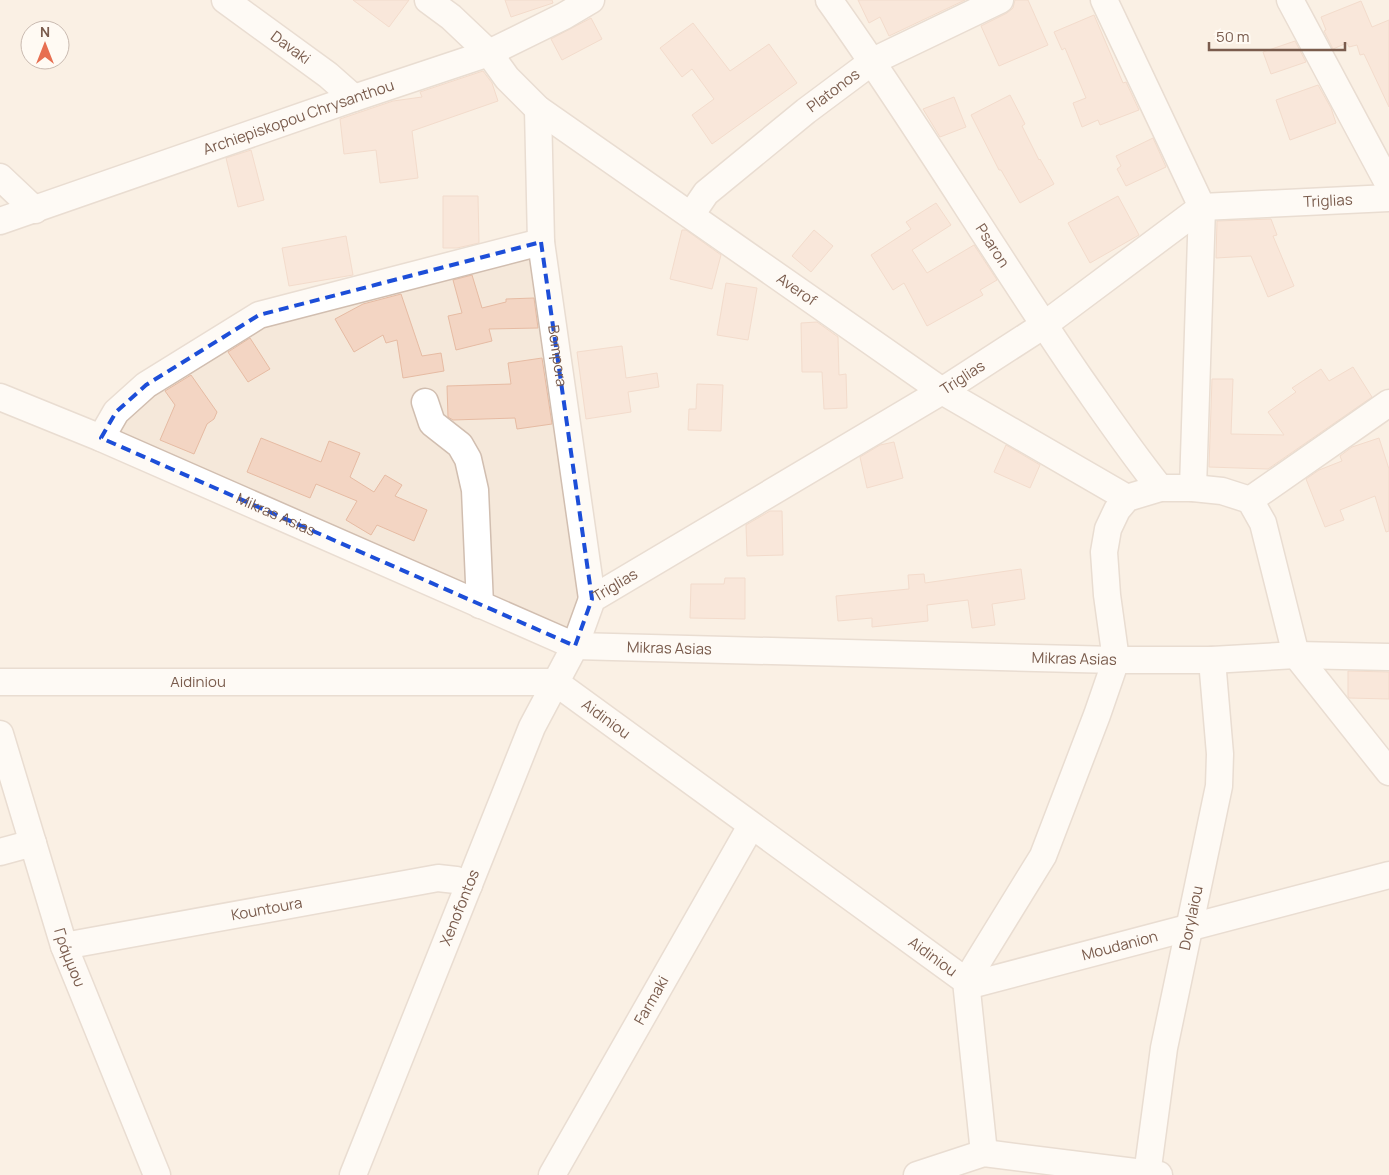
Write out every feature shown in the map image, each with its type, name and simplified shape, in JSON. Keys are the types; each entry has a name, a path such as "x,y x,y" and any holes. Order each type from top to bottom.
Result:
{"street":[{"name":"Davaki","path":"225,0 328,75 354,98"},
{"name":"Averof","path":"428,0 489,53 507,78 538,109 942,391 1127,498"},
{"name":"Archiepiskopou Chrysanthou","path":"0,221 489,53 561,8 592,0"},
{"name":"Psaron","path":"829,0 873,61 1044,325 1137,460 1160,488"},
{"name":"Platonos","path":"691,215 706,193 806,111 873,61 1000,0"},
{"path":"1104,0 1202,207 1193,488"},
{"path":"1290,0 1389,185"},
{"name":"Bompora","path":"538,109 541,242 592,599"},
{"path":"0,177 35,210"},
{"name":"Triglias","path":"575,646 592,599 942,391 1044,325 1202,207 1389,198"},
{"path":"101,438 116,412 146,385 259,315 541,242"},
{"name":"Mikras Asias","path":"0,397 101,438 575,646 1116,660 1212,660 1296,655 1389,657"},
{"path":"425,402 432,423 460,444 468,459 476,490 480,605"},
{"path":"1250,500 1389,403"},
{"path":"966,984 1043,856 1116,660 1107,595 1104,552 1108,529 1117,510 1127,498 1160,488 1193,488 1222,491 1250,500 1263,523 1296,655 1389,772"},
{"name":"Xenofontos","path":"353,1175 532,726 575,646"},
{"name":"Dorylaiou","path":"1146,1174 1164,1048 1220,786 1220,754 1212,660"},
{"name":"Aidiniou","path":"0,682 555,682 966,984 984,1153"},
{"name":"Γράμμου","path":"0,734 64,946 157,1175"},
{"name":"Farmaki","path":"552,1175 751,826"},
{"path":"0,852 33,843"},
{"name":"Moudanion","path":"966,984 1189,929 1389,875"},
{"name":"Kountoura","path":"64,946 438,878 456,880 469,885"},
{"path":"917,1175 984,1153 1146,1174"}],"highlighted area":[{"path":"541,242 592,599 575,646 101,438 116,412 146,385 259,315"}],"shaded area":[{"path":"0,0 1389,0 1389,1175 0,1175"}],"building":[{"path":"353,0 409,0 389,27"},
{"path":"505,0 552,0 553,3 511,17"},
{"path":"858,0 965,0 889,36 880,17 869,23"},
{"path":"1015,0 1028,0 1048,45 999,66 981,26 1007,13 1013,8"},
{"path":"1361,1 1372,27 1389,20 1389,107 1364,54 1360,55 1357,45 1349,47 1347,43 1333,49 1324,31 1326,30 1321,17"},
{"path":"1094,15 1123,83 1126,82 1139,110 1100,125 1098,120 1082,127 1073,103 1086,98 1065,48 1062,50 1054,32"},
{"path":"591,18 602,39 562,60 551,39"},
{"path":"693,23 730,71 769,44 797,83 712,144 692,115 714,99 692,69 682,77 660,48"},
{"path":"1295,41 1306,62 1271,74 1263,52"},
{"path":"483,71 492,83 498,101 412,131 418,178 380,183 376,150 344,154 340,119 393,101 422,97 420,92"},
{"path":"1318,85 1331,108 1336,123 1290,140 1276,100"},
{"path":"1010,95 1025,124 1022,126 1039,160 1054,184 1020,203 1001,170 999,170 971,115"},
{"path":"954,97 966,127 940,137 923,109"},
{"path":"1153,138 1166,167 1126,186 1117,169 1121,166 1116,156"},
{"path":"251,150 264,200 238,207 226,158"},
{"path":"443,196 478,196 479,243 457,248 443,248"},
{"path":"1118,196 1139,235 1090,263 1068,223"},
{"path":"936,203 951,225 912,250 927,273 974,245 997,280 980,290 983,295 927,326 904,283 893,290 871,255 911,229 906,222"},
{"path":"1271,219 1277,235 1273,236 1294,286 1268,297 1251,256 1216,258 1217,221"},
{"path":"682,230 686,230 721,255 712,289 670,279"},
{"path":"814,230 833,246 811,272 792,256"},
{"path":"346,236 353,275 289,286 282,248"},
{"path":"472,275 482,308 506,302 506,299 534,298 538,328 489,329 492,341 456,350 448,316 462,313 453,280"},
{"path":"726,283 757,288 748,340 717,335"},
{"path":"401,294 422,356 441,353 444,371 403,378 397,340 386,343 383,335 354,352 335,319 363,304"},
{"path":"817,322 838,337 839,375 846,374 847,408 824,409 822,372 802,372 801,323"},
{"path":"250,338 270,369 248,382 228,352"},
{"path":"622,346 626,378 657,373 659,387 628,392 631,412 586,419 577,352"},
{"path":"542,358 552,424 517,429 515,418 453,420 448,417 447,386 511,384 508,363"},
{"path":"1353,367 1372,397 1268,469 1209,467 1212,379 1233,379 1231,434 1284,435 1268,412 1296,392 1292,388 1321,369 1329,381"},
{"path":"191,375 217,412 214,419 207,424 194,454 160,440 175,405 165,391"},
{"path":"697,384 723,385 721,431 688,430 689,409 696,409"},
{"path":"261,438 321,462 329,441 360,453 350,477 374,492 385,475 402,485 395,496 427,510 414,541 377,525 371,535 346,520 357,501 316,484 310,498 247,472"},
{"path":"1379,438 1389,469 1389,531 1386,532 1375,496 1340,510 1344,520 1325,527 1306,479 1319,470 1342,461 1340,456 1352,447"},
{"path":"894,442 903,478 867,488 860,457 880,445"},
{"path":"1006,445 1040,465 1030,488 994,472"},
{"path":"770,511 782,511 783,555 747,556 746,525"},
{"path":"1021,569 1025,599 992,604 995,625 972,628 968,600 927,605 928,621 872,627 872,618 838,621 836,596 909,589 908,575 924,574 925,583"},
{"path":"725,578 745,578 745,619 690,618 691,584 724,584"},
{"path":"1348,671 1389,672 1389,699 1349,698"}]}
